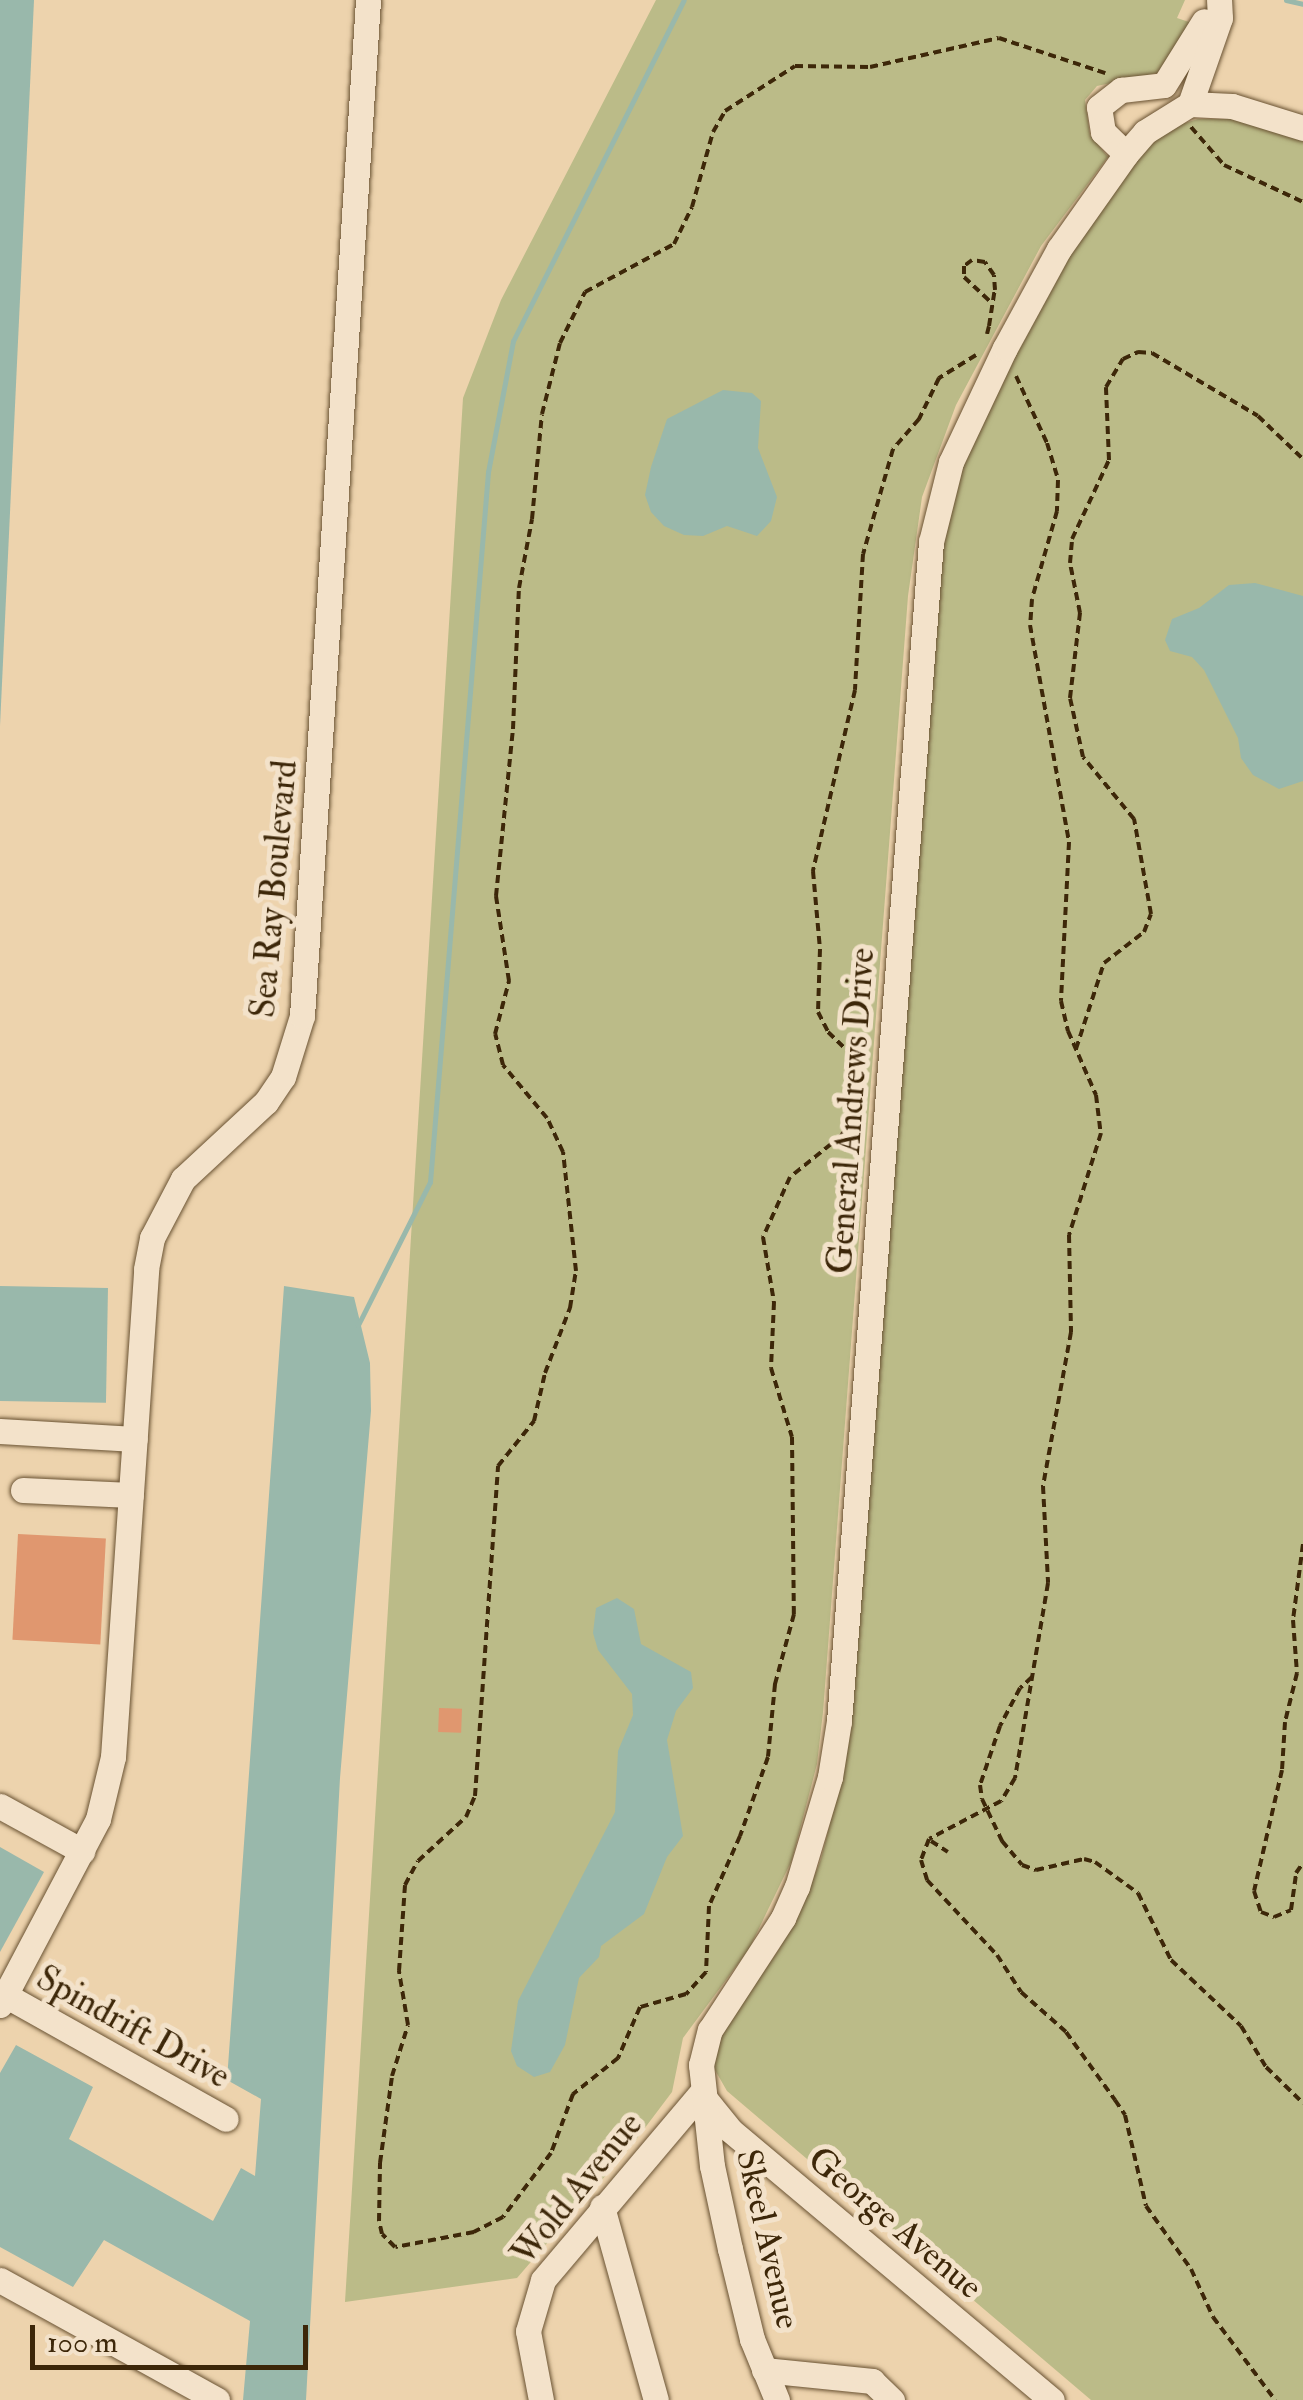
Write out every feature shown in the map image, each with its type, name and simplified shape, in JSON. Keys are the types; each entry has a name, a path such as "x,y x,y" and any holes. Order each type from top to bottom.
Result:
{"street":[{"name":"Sea Ray Boulevard","path":"3,2000 98,1819 113,1757 146,1269 152,1238 183,1180 266,1102 282,1077 302,1016 368,0"},
{"path":"1217,0 1220,18 1189,113 1232,106 1303,128"},
{"path":"1126,154 1102,132 1100,107 1121,90 1164,85 1217,0"},
{"name":"General Andrews Drive","path":"703,2090 701,2066 710,2030 783,1918 797,1887 830,1777 838,1722 927,574 938,508 964,429 1059,249 1146,132 1189,113"},
{"path":"0,1431 135,1439"},
{"path":"23,1490 131,1496"},
{"path":"0,1806 82,1851"},
{"name":"Spindrift Drive","path":"3,2000 226,2119"},
{"name":"Wold Avenue","path":"541,2400 528,2331 543,2280 703,2090"},
{"name":"Skeel Avenue","path":"703,2090 726,2232 764,2370 777,2400"},
{"name":"George Avenue","path":"703,2090 730,2130 1052,2400"},
{"path":"602,2207 656,2400"},
{"path":"0,2280 218,2400"},
{"path":"764,2370 872,2381 892,2400"}],"path":[{"path":"981,348 971,361 936,382 920,419 893,449 863,554 857,675 813,871 820,949 818,1012 828,1032 854,1058 861,1083 852,1120 841,1136 790,1177 763,1237 774,1302 771,1368 792,1437 794,1614 775,1684 768,1757 740,1836 709,1906 706,1972 686,1994 640,2007 618,2058 573,2094 551,2152 503,2217 474,2232 395,2247 382,2234 378,2220 380,2163 392,2076 408,2024 399,1971 405,1885 418,1861 466,1818 475,1796 498,1466 534,1421 545,1373 570,1308 576,1271 564,1152 546,1118 503,1065 496,1034 508,982 496,896 512,729 519,588 532,519 542,414 560,343 585,292 674,244 692,207 713,132 725,110 796,66 859,69 961,44 1007,38 1119,78"},
{"path":"1189,113 1224,165 1303,202"},
{"path":"986,338 992,303 991,267 981,260 968,262 964,277 992,303"},
{"path":"1076,1049 1104,963 1144,932 1151,914 1134,819 1084,758 1070,698 1080,613 1070,563 1072,539 1111,450 1106,386 1123,359 1138,352 1152,354 1258,416 1303,459"},
{"path":"1010,368 1040,425 1058,480 1058,503 1032,599 1030,625 1069,842 1062,1001 1076,1049 1096,1095 1101,1132 1068,1235 1071,1332 1044,1472 1049,1567 1031,1702 1015,1778 1006,1795 930,1839 921,1860 927,1880 998,1955 1021,1992 1066,2032 1115,2100 1128,2125 1146,2206 1191,2269 1213,2317 1275,2400"},
{"path":"1303,1544 1293,1620 1297,1674 1285,1722 1282,1770 1254,1890 1261,1912 1274,1917 1291,1910 1296,1873 1303,1863"},
{"path":"1032,1677 1020,1688 987,1760 980,1785 1002,1841 1022,1865 1036,1870 1084,1859 1095,1862 1138,1893 1172,1960 1241,2026 1266,2066 1303,2103"},
{"path":"930,1839 948,1852"}],"green space":[{"path":"656,0 1185,0 1177,18 1195,24 1166,71 1097,86 1085,100 1090,135 1108,157 1041,246 956,405 922,497 908,596 823,1712 817,1764 792,1860 749,1949 683,2038 672,2092 632,2145 517,2278 345,2302 463,398 501,300"},
{"path":"1198,119 1232,119 1303,139 1303,2400 1091,2400 727,2091 711,2063 729,2018 778,1951 803,1905 821,1859 845,1765 936,581 947,509 977,424 1069,252 1133,158 1163,130"}],"shaded area":[{"path":"0,0 34,0 0,726"},
{"path":"723,390 752,393 761,401 758,448 777,497 771,521 757,536 727,526 703,536 684,535 664,526 651,512 645,495 651,467 667,419"},
{"path":"1255,583 1303,596 1303,781 1279,789 1253,775 1241,758 1238,738 1204,670 1192,657 1170,651 1165,640 1172,619 1199,608 1229,585"},
{"path":"0,1286 108,1288 106,1403 0,1401"},
{"path":"284,1286 354,1297 370,1363 371,1411 340,1778 306,2400 243,2400 250,2321 104,2240 73,2287 0,2247 0,2073 16,2045 93,2087 69,2139 213,2221 241,2168 255,2176 261,2099 227,2080"},
{"path":"617,1598 634,1609 641,1644 691,1672 693,1688 676,1711 667,1740 683,1836 667,1857 644,1914 601,1946 599,1957 579,1978 565,2045 550,2072 534,2077 517,2066 511,2051 518,2001 615,1812 618,1751 633,1715 632,1694 598,1650 593,1633 596,1608"},
{"path":"0,1847 44,1872 0,1952"}],"building":[{"path":"18,1534 106,1539 100,1644 12,1640"},
{"path":"439,1708 462,1709 461,1733 438,1732"}],"waterway":[{"path":"358,1325 430,1182 488,472 513,341 684,0"},
{"path":"1286,0 1303,4"}]}
